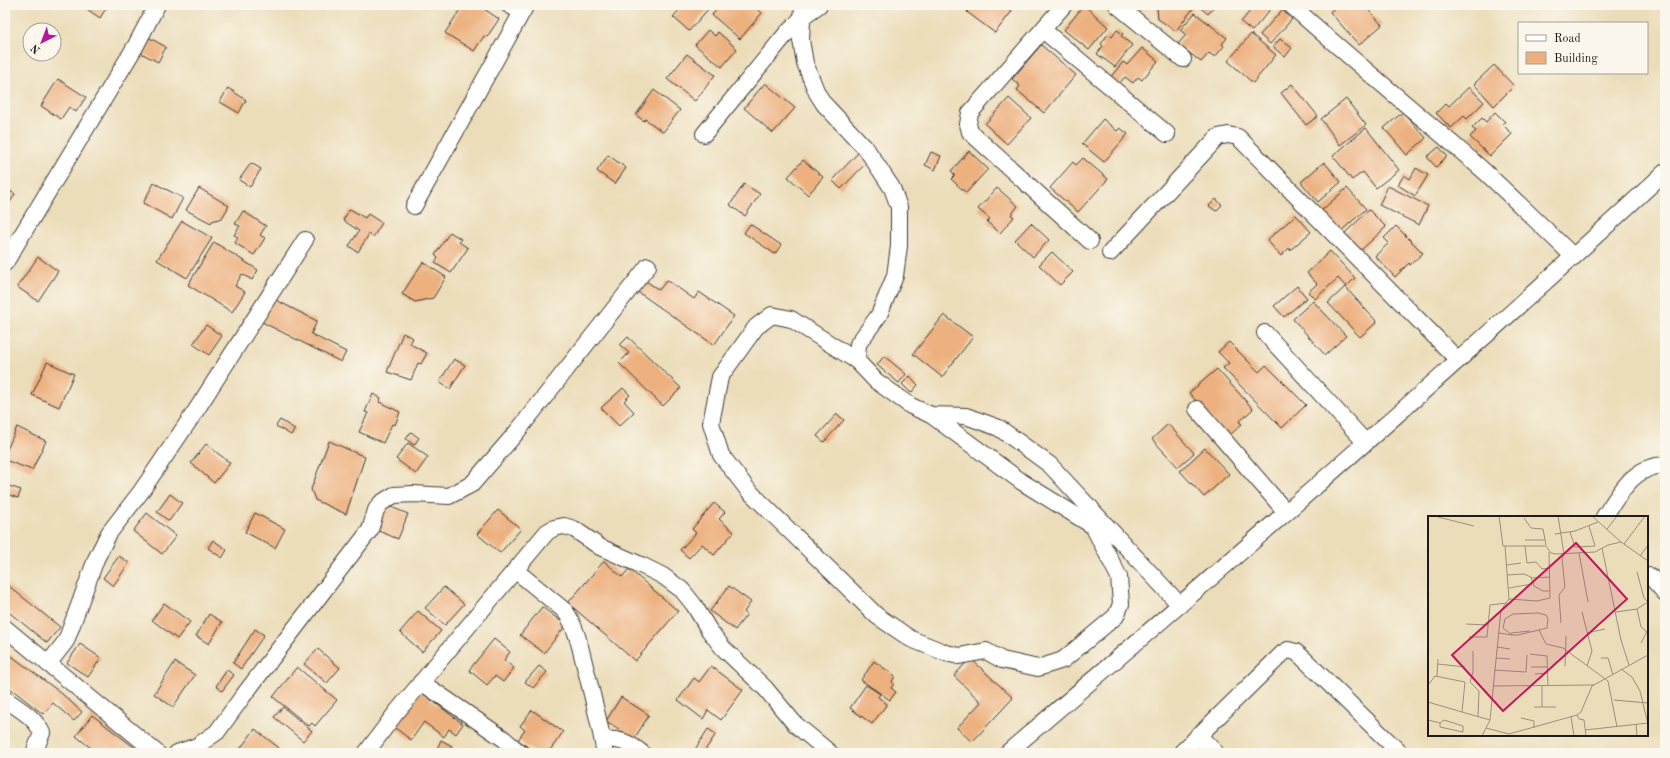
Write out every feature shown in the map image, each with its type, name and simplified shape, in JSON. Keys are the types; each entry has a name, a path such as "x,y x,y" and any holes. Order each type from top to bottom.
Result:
{"street":[{"path":"5,263 135,47 157,5"},
{"path":"704,134 802,11 819,5"},
{"path":"1064,5 1044,30 970,113 968,124 970,132 1090,240"},
{"path":"1116,5 1183,58"},
{"path":"1291,5 1334,44 1484,172 1574,257"},
{"path":"414,206 519,7"},
{"path":"802,11 801,40 805,62 817,93 824,104 867,150 892,188 899,207 899,246 895,276 879,315 858,344 857,361"},
{"path":"1044,30 1167,134"},
{"path":"1110,253 1218,137 1228,135 1238,136 1458,360"},
{"path":"1007,753 1366,443 1574,257 1665,172"},
{"path":"48,664 66,641 96,559 109,533 140,493 195,412 305,240"},
{"path":"177,753 197,746 217,732 370,530 376,510 381,503 394,495 413,494 449,496 472,484 516,433 648,266"},
{"path":"1091,508 1093,526 1120,577 1121,604 1116,616 1063,660 1038,668 1002,660 986,651 959,656 946,653 911,639 876,616 748,490 721,455 711,424 720,377 756,327 772,315 792,319 857,361 876,381 911,406 931,416 1022,482 1093,526"},
{"path":"1265,333 1366,443"},
{"path":"1197,409 1286,512"},
{"path":"931,416 966,416 999,428 1050,465 1180,605"},
{"path":"1605,516 1625,485 1639,473 1646,468 1655,465 1665,465"},
{"path":"367,753 395,714 421,682 547,532 554,528 564,526 574,529 600,548 663,576 682,590 723,648 765,688 795,724 830,753"},
{"path":"515,570 565,611 571,618 603,746 612,739 623,741 642,753"},
{"path":"1650,576 1665,593"},
{"path":"5,628 157,753"},
{"path":"1181,753 1247,686 1288,650 1296,652 1304,658 1400,753"},
{"path":"421,682 504,739 520,753"},
{"path":"5,699 35,720 39,726 42,734 34,753"},
{"path":"1198,735 1216,753"}],"building":[{"path":"81,5 108,5 100,18"},
{"path":"463,5 478,5 499,19 487,37 484,36 474,51 445,33"},
{"path":"676,5 707,5 710,7 689,31 673,17 680,9"},
{"path":"721,5 752,5 762,13 740,39 712,15"},
{"path":"972,5 1004,5 1012,11 995,33 967,12"},
{"path":"1084,5 1108,27 1089,50 1064,30"},
{"path":"1160,5 1191,5 1194,7 1176,31 1158,19 1157,8"},
{"path":"1197,5 1215,5 1208,14"},
{"path":"1255,5 1274,5 1252,31 1241,22"},
{"path":"1338,5 1364,5 1382,25 1359,45 1330,12"},
{"path":"1282,10 1292,19 1270,44 1260,35"},
{"path":"1195,13 1227,38 1222,44 1224,46 1215,57 1209,53 1201,62 1178,44 1186,35 1180,30"},
{"path":"708,30 715,36 718,32 737,49 722,67 695,45"},
{"path":"1117,30 1123,34 1121,36 1132,45 1115,67 1097,54 1103,46 1101,44 1108,34 1112,37"},
{"path":"1251,34 1276,55 1253,83 1228,61"},
{"path":"148,37 166,47 158,62 139,52"},
{"path":"1280,39 1292,48 1285,57 1273,47"},
{"path":"1041,45 1076,75 1044,113 1017,90 1020,86 1012,79"},
{"path":"1142,48 1158,61 1142,80 1138,77 1133,83 1125,77 1117,86 1108,80 1123,62 1127,65"},
{"path":"687,54 715,75 695,101 667,79"},
{"path":"1494,65 1514,86 1494,106 1474,84"},
{"path":"58,79 86,97 76,112 69,107 61,119 41,106"},
{"path":"765,83 795,108 773,133 744,108"},
{"path":"1292,84 1318,116 1306,125 1281,93"},
{"path":"1469,87 1484,102 1467,119 1464,116 1451,128 1436,113 1446,103 1449,106"},
{"path":"228,88 246,100 239,113 220,102"},
{"path":"654,90 680,110 663,132 645,119 644,121 636,115"},
{"path":"1009,98 1031,118 1007,144 985,124"},
{"path":"1346,99 1366,125 1340,145 1321,119"},
{"path":"1403,112 1426,138 1407,155 1384,128"},
{"path":"1495,112 1505,122 1502,124 1512,134 1490,156 1470,137 1476,131 1472,128 1482,118 1486,122"},
{"path":"1103,119 1117,131 1120,128 1128,134 1104,162 1082,144"},
{"path":"1366,128 1399,170 1376,188 1363,172 1352,180 1333,156"},
{"path":"1439,147 1447,156 1436,167 1427,157"},
{"path":"862,149 871,158 841,189 832,180"},
{"path":"969,151 988,169 966,193 951,179 955,175 951,171"},
{"path":"931,152 941,156 935,170 925,165"},
{"path":"608,155 626,168 615,184 597,171"},
{"path":"1083,158 1108,179 1078,212 1050,188 1073,162 1076,165"},
{"path":"803,160 823,177 808,195 788,177"},
{"path":"1324,162 1341,182 1318,202 1301,182"},
{"path":"251,163 261,169 250,187 239,180"},
{"path":"1416,168 1428,175 1415,196 1398,185 1404,175 1410,179"},
{"path":"154,183 183,198 172,219 143,203"},
{"path":"744,184 760,194 745,216 730,205"},
{"path":"1388,186 1428,206 1419,225 1379,205"},
{"path":"5,188 15,194 5,211"},
{"path":"199,188 229,206 222,218 212,221 211,223 186,210"},
{"path":"997,188 1018,206 1011,215 1014,217 1000,233 987,222 990,219 978,209"},
{"path":"1347,188 1366,209 1341,231 1322,210"},
{"path":"1216,199 1222,205 1216,211 1209,206"},
{"path":"350,209 365,218 368,214 382,223 373,237 369,234 358,252 349,246 359,231 343,220"},
{"path":"1369,210 1386,227 1360,251 1344,234"},
{"path":"243,211 266,226 260,235 265,238 254,255 235,243 238,237 234,235 240,226 235,224"},
{"path":"1296,215 1311,232 1290,250 1289,248 1281,256 1267,240"},
{"path":"182,221 212,238 187,278 157,260"},
{"path":"1031,223 1049,240 1033,257 1015,240"},
{"path":"750,224 781,245 775,254 744,233"},
{"path":"1396,226 1423,253 1410,265 1409,263 1395,277 1375,256 1389,243 1384,238"},
{"path":"450,232 461,239 459,242 468,248 451,273 435,263 438,258 435,255"},
{"path":"214,242 258,270 252,280 242,274 235,286 245,292 232,312 188,285"},
{"path":"1330,251 1355,278 1346,287 1338,278 1315,299 1308,292 1317,284 1307,273"},
{"path":"1052,252 1073,272 1060,285 1039,265"},
{"path":"38,257 58,271 38,301 17,287"},
{"path":"423,262 446,277 433,298 415,302 402,294"},
{"path":"667,280 694,299 699,292 734,316 714,345 638,292 646,281 659,290"},
{"path":"1297,286 1307,298 1284,317 1274,306"},
{"path":"1345,287 1377,322 1360,337 1328,303"},
{"path":"270,297 317,321 311,334 346,352 341,362 258,320"},
{"path":"1313,301 1346,336 1325,355 1293,319"},
{"path":"944,315 973,337 942,377 913,354"},
{"path":"206,325 222,336 209,355 193,344"},
{"path":"403,333 413,338 410,344 427,353 421,364 418,363 411,380 387,372"},
{"path":"628,337 681,388 663,406 619,363 629,353 620,345"},
{"path":"1229,342 1259,372 1266,365 1306,405 1282,428 1223,368 1229,363 1218,352"},
{"path":"884,356 906,374 899,383 877,365"},
{"path":"454,359 465,365 450,389 439,382"},
{"path":"47,362 74,374 59,407 32,395"},
{"path":"1217,369 1253,409 1239,422 1242,424 1228,437 1189,393"},
{"path":"910,376 918,385 911,393 902,384"},
{"path":"623,388 630,395 624,401 634,412 619,426 601,408"},
{"path":"373,394 381,398 379,402 400,412 395,425 392,424 383,443 359,432 368,413 365,412"},
{"path":"837,414 844,420 824,442 817,436"},
{"path":"280,420 295,429 291,435 276,426"},
{"path":"1168,424 1194,453 1178,467 1152,439"},
{"path":"17,427 46,441 32,470 5,460 5,454"},
{"path":"411,432 419,438 414,445 406,439"},
{"path":"329,441 365,457 346,514 315,500 311,489"},
{"path":"408,443 428,457 416,474 396,459"},
{"path":"206,444 230,463 214,483 191,463"},
{"path":"1205,448 1229,474 1204,497 1180,471"},
{"path":"9,486 21,490 18,498 6,494"},
{"path":"170,494 182,503 169,521 157,512"},
{"path":"714,503 725,512 719,519 734,532 714,555 702,544 689,558 680,550 696,533 692,529"},
{"path":"384,504 408,514 398,539 374,529"},
{"path":"498,510 521,529 500,553 477,534"},
{"path":"147,513 176,536 162,554 133,531"},
{"path":"255,513 285,529 275,548 245,532"},
{"path":"213,540 227,550 222,558 208,548"},
{"path":"119,556 129,563 113,586 103,578"},
{"path":"604,561 622,577 629,569 678,611 635,661 568,603"},
{"path":"5,583 60,627 47,643 5,609"},
{"path":"729,586 751,602 744,612 747,614 735,630 710,611"},
{"path":"444,587 464,604 445,625 425,608"},
{"path":"164,603 190,622 177,639 152,620"},
{"path":"542,607 566,625 544,653 520,635"},
{"path":"418,611 441,631 422,652 400,632"},
{"path":"209,614 222,622 209,644 196,636"},
{"path":"255,629 264,635 241,669 233,663"},
{"path":"494,639 510,652 504,660 514,668 503,682 495,676 487,685 469,670"},
{"path":"80,644 101,658 88,677 67,663"},
{"path":"318,649 340,668 327,683 304,664"},
{"path":"5,651 61,693 82,712 74,721 53,703 43,714 5,684"},
{"path":"970,658 1013,698 972,742 957,728 981,702 954,676"},
{"path":"874,661 895,676 892,682 894,684 891,688 896,692 890,700 861,680"},
{"path":"175,662 195,675 173,707 154,694"},
{"path":"539,666 547,672 533,688 525,682"},
{"path":"711,666 743,690 721,720 708,710 703,719 678,700 694,678 699,682"},
{"path":"297,667 337,700 315,726 312,723 309,726 273,697"},
{"path":"227,670 234,675 222,691 216,686"},
{"path":"866,685 880,694 878,697 887,704 872,724 850,708"},
{"path":"421,692 463,724 456,734 449,729 444,737 424,722 411,740 394,727"},
{"path":"621,697 649,715 634,739 606,721"},
{"path":"283,707 312,731 303,741 274,717"},
{"path":"532,710 563,732 548,753 536,753 518,740 525,730 520,726"},
{"path":"92,715 135,748 131,753 97,753 76,736"},
{"path":"255,729 279,748 275,753 246,753 240,749"},
{"path":"708,729 716,734 703,753 697,753 694,751"},
{"path":"441,740 452,746 449,753 435,753"}]}
